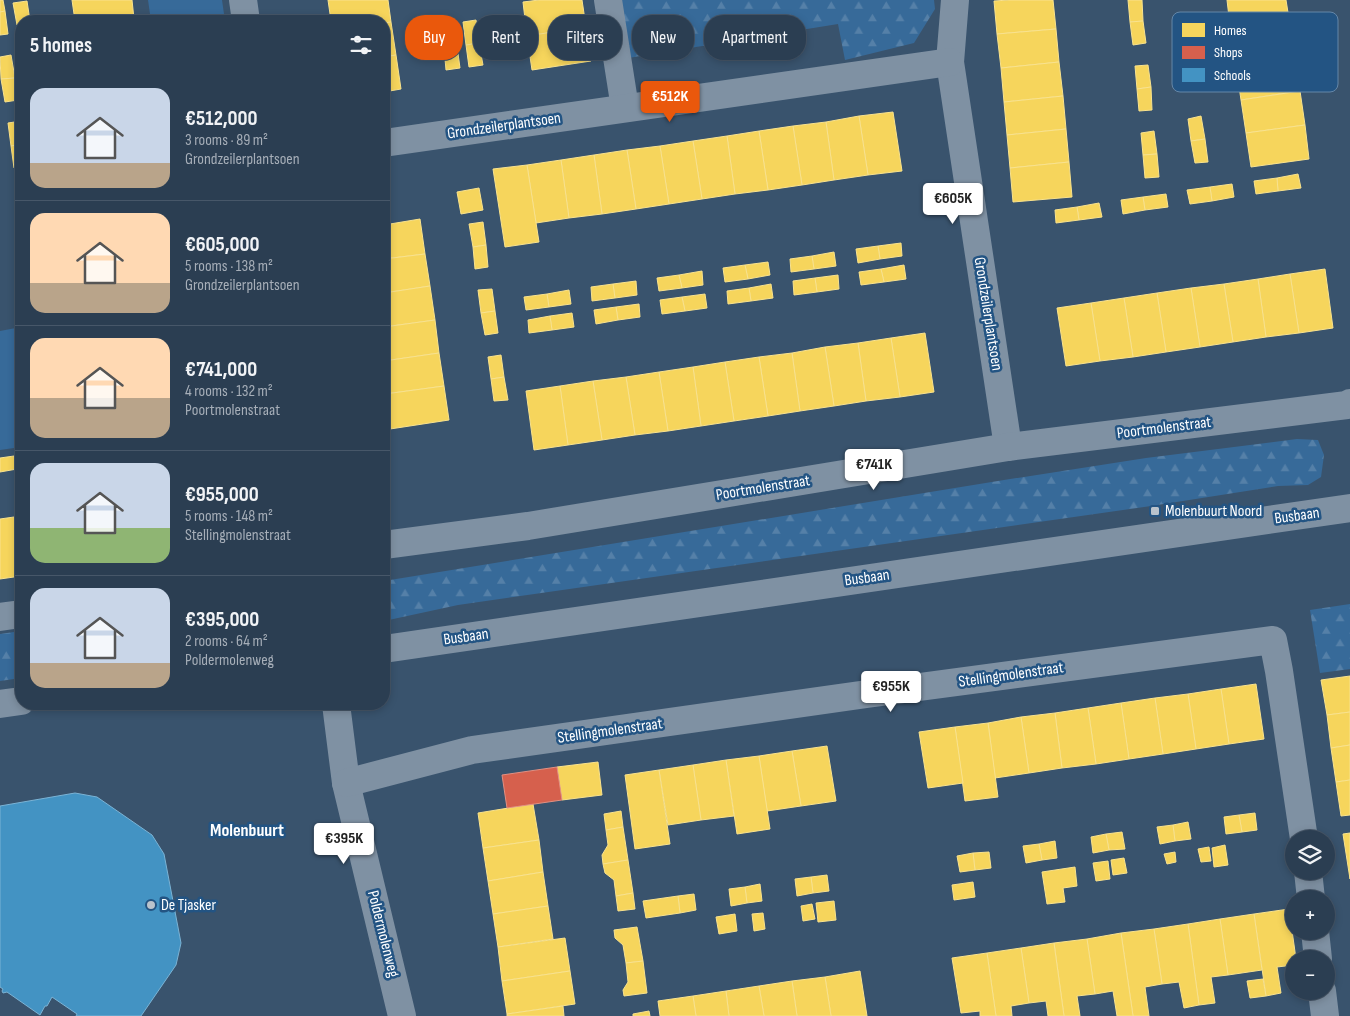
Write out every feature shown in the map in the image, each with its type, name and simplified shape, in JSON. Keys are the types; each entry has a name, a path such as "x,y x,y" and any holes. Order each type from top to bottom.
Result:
{"street":[{"path":"243,0 245,15"},
{"path":"608,0 625,108"},
{"name":"Grondzeilerplantsoen","path":"955,0 950,62 1008,447"},
{"name":"Grondzeilerplantsoen","path":"390,142 950,62"},
{"name":"Poortmolenstraat","path":"390,543 528,526 1008,447 1350,403"},
{"name":"Busbaan","path":"390,648 1350,508"},
{"path":"0,617 15,615"},
{"name":"Stellingmolenstraat","path":"346,783 472,750 1273,640 1303,830"},
{"path":"0,704 15,702"},
{"name":"Poldermolenweg","path":"337,710 346,783 402,1016"},
{"path":"1323,1000 1325,1016"}],"green space":[{"path":"148,0 222,0 224,15 150,15"},
{"path":"620,0 934,0 935,9 914,43 845,60 838,24 806,29 806,15 704,15 704,46 694,47 694,15 632,15 632,57 628,58"},
{"path":"15,328 15,448 0,450 0,331"},
{"path":"1297,439 1318,440 1324,455 1321,477 1308,485 1278,486 1151,506 458,605 390,620 390,580 1146,458"},
{"path":"1350,604 1350,669 1320,673 1310,610"},
{"path":"15,632 15,679 0,681 0,634"}],"building: Homes":[{"path":"0,0 3,0 5,11 0,12"},
{"path":"72,0 132,0 134,15 74,15"},
{"path":"328,0 388,0 391,22 390,15 330,15"},
{"path":"582,0 584,15 548,15 548,33 538,34 538,15 525,15 523,2"},
{"path":"1053,0 1056,29 997,34 994,1"},
{"path":"1128,0 1142,0 1143,21 1130,22"},
{"path":"1227,0 1286,0 1288,12 1228,12"},
{"path":"27,1 29,15 15,15 13,3"},
{"path":"5,11 8,34 0,35 0,12"},
{"path":"473,20 473,44 466,45 463,22"},
{"path":"1143,21 1146,43 1133,45 1130,22"},
{"path":"390,22 396,55 390,56"},
{"path":"1056,29 1059,62 1001,68 997,34"},
{"path":"548,33 548,60 591,61 532,70 531,60 538,60 538,34"},
{"path":"473,44 473,60 482,60 483,65 469,67 466,45"},
{"path":"11,55 15,78 1,79 0,57"},
{"path":"396,55 401,89 390,91 390,56"},
{"path":"445,60 459,60 460,68 446,70"},
{"path":"1059,62 1063,96 1004,102 1001,68"},
{"path":"1148,65 1151,87 1137,89 1135,66"},
{"path":"15,78 15,100 5,102 1,79"},
{"path":"1151,87 1152,110 1139,111 1137,89"},
{"path":"1240,92 1293,92 1241,100"},
{"path":"1300,92 1305,125 1246,133 1241,100"},
{"path":"1063,96 1066,129 1007,135 1004,102"},
{"path":"893,112 902,171 868,175 859,116"},
{"path":"859,116 868,175 834,180 826,122"},
{"path":"1201,116 1205,139 1191,141 1188,119"},
{"path":"15,122 15,145 11,146 8,123"},
{"path":"826,122 834,180 802,185 793,126"},
{"path":"1305,125 1309,159 1251,167 1246,133"},
{"path":"793,126 802,185 768,190 759,131"},
{"path":"1066,129 1069,162 1010,168 1007,135"},
{"path":"759,131 768,190 735,194 727,136"},
{"path":"1154,131 1157,154 1143,155 1141,133"},
{"path":"727,136 735,194 702,199 693,141"},
{"path":"1205,139 1208,162 1195,163 1191,141"},
{"path":"693,141 702,199 669,204 660,146"},
{"path":"15,145 15,168 14,168 11,146"},
{"path":"660,146 669,204 636,209 627,150"},
{"path":"627,150 636,209 602,214 594,155"},
{"path":"1157,154 1159,177 1145,178 1143,155"},
{"path":"594,155 602,214 569,218 561,160"},
{"path":"561,160 569,218 536,223 527,165"},
{"path":"1069,162 1072,197 1013,202 1010,168"},
{"path":"527,165 539,242 505,247 493,169"},
{"path":"1298,174 1301,188 1278,191 1277,178"},
{"path":"1277,178 1278,191 1256,194 1254,181"},
{"path":"1232,184 1234,197 1212,201 1210,187"},
{"path":"1210,187 1212,201 1190,204 1187,190"},
{"path":"479,188 483,210 461,214 457,192"},
{"path":"1166,194 1168,207 1145,210 1143,197"},
{"path":"1143,197 1145,210 1123,214 1121,200"},
{"path":"1099,203 1102,217 1079,220 1077,207"},
{"path":"1077,207 1079,220 1056,223 1055,210"},
{"path":"420,219 425,254 390,258 390,224"},
{"path":"483,222 486,245 473,247 469,224"},
{"path":"901,243 902,256 880,259 878,246"},
{"path":"486,245 488,267 475,269 473,247"},
{"path":"878,246 880,259 858,263 856,249"},
{"path":"834,252 836,266 814,269 812,256"},
{"path":"425,254 430,286 390,292 390,258"},
{"path":"812,256 814,269 791,272 790,259"},
{"path":"768,262 770,275 748,279 745,265"},
{"path":"745,265 748,279 725,282 723,268"},
{"path":"904,265 906,279 884,282 881,269"},
{"path":"881,269 884,282 861,285 859,272"},
{"path":"1325,269 1333,328 1299,333 1290,274"},
{"path":"702,271 703,285 682,288 679,275"},
{"path":"1290,274 1299,333 1266,337 1258,279"},
{"path":"679,275 682,288 659,291 657,278"},
{"path":"838,275 839,289 817,292 815,278"},
{"path":"815,278 817,292 794,295 793,281"},
{"path":"1258,279 1266,337 1233,342 1224,284"},
{"path":"636,281 637,295 615,298 613,284"},
{"path":"613,284 615,298 592,301 591,287"},
{"path":"771,284 773,298 751,301 749,288"},
{"path":"1224,284 1233,342 1200,347 1191,288"},
{"path":"430,286 435,320 390,326 390,292"},
{"path":"749,288 751,301 728,304 727,291"},
{"path":"1191,288 1200,347 1166,352 1157,293"},
{"path":"492,289 495,311 481,313 478,290"},
{"path":"569,290 571,304 549,307 547,294"},
{"path":"1157,293 1166,352 1133,357 1124,298"},
{"path":"547,294 549,307 526,310 524,297"},
{"path":"705,294 707,308 685,311 682,297"},
{"path":"682,297 685,311 662,314 660,300"},
{"path":"1124,298 1133,357 1100,361 1091,303"},
{"path":"1091,303 1100,361 1066,366 1057,308"},
{"path":"639,304 640,317 618,320 616,307"},
{"path":"616,307 618,320 596,324 594,310"},
{"path":"495,311 498,333 485,335 481,313"},
{"path":"572,313 574,327 552,330 550,316"},
{"path":"550,316 552,330 529,333 528,320"},
{"path":"435,320 439,353 390,360 390,326"},
{"path":"925,333 934,392 900,397 891,338"},
{"path":"891,338 900,397 866,401 858,343"},
{"path":"858,343 866,401 834,406 825,347"},
{"path":"825,347 834,406 800,411 792,353"},
{"path":"439,353 444,386 390,393 390,360"},
{"path":"792,353 800,411 768,416 759,357"},
{"path":"501,355 504,377 491,379 488,357"},
{"path":"759,357 768,416 734,421 725,362"},
{"path":"725,362 734,421 701,426 693,367"},
{"path":"693,367 701,426 668,431 659,372"},
{"path":"659,372 668,431 635,435 626,377"},
{"path":"504,377 508,400 494,401 491,379"},
{"path":"626,377 635,435 602,440 593,381"},
{"path":"593,381 602,440 568,445 560,386"},
{"path":"444,386 449,420 390,429 390,393"},
{"path":"560,386 568,445 534,450 526,391"},
{"path":"14,456 15,469 0,472 0,458"},
{"path":"15,517 15,577 0,579 0,519"},
{"path":"1350,676 1350,712 1327,715 1321,680"},
{"path":"1256,684 1264,739 1229,744 1221,689"},
{"path":"1221,689 1229,744 1196,749 1188,694"},
{"path":"1188,694 1196,749 1163,754 1155,698"},
{"path":"1155,698 1163,754 1129,759 1121,703"},
{"path":"1121,703 1129,759 1096,764 1088,708"},
{"path":"1088,708 1096,764 1062,768 1055,713"},
{"path":"1350,712 1350,745 1331,748 1327,715"},
{"path":"1055,713 1062,768 1029,773 1021,717"},
{"path":"1021,717 1029,773 995,778 988,723"},
{"path":"988,723 998,797 965,801 955,727"},
{"path":"955,727 963,783 928,788 919,732"},
{"path":"1350,745 1350,780 1336,782 1331,748"},
{"path":"827,746 836,801 801,806 792,751"},
{"path":"792,751 801,806 767,811 759,756"},
{"path":"759,756 770,829 737,834 726,760"},
{"path":"726,760 734,816 701,820 693,765"},
{"path":"598,762 602,795 562,800 557,767"},
{"path":"693,765 701,820 668,825 659,770"},
{"path":"659,770 670,844 635,849 625,775"},
{"path":"1350,780 1350,815 1341,816 1336,782"},
{"path":"533,804 539,840 483,848 478,813"},
{"path":"621,811 623,827 606,830 604,814"},
{"path":"1255,813 1257,830 1242,832 1239,815"},
{"path":"1239,815 1242,832 1226,834 1224,817"},
{"path":"1188,822 1191,839 1175,841 1173,825"},
{"path":"1173,825 1175,841 1160,844 1157,827"},
{"path":"623,827 628,860 603,864 602,855 608,845 606,830"},
{"path":"1122,832 1125,849 1109,850 1106,834"},
{"path":"1350,833 1350,879 1343,834"},
{"path":"1106,834 1109,850 1093,853 1091,837"},
{"path":"539,840 543,872 488,881 483,848"},
{"path":"1055,841 1057,858 1042,860 1039,844"},
{"path":"1039,844 1042,860 1026,863 1023,846"},
{"path":"1225,845 1228,865 1214,867 1212,848"},
{"path":"1209,847 1211,861 1201,862 1198,849"},
{"path":"989,852 991,868 975,870 973,853"},
{"path":"1175,852 1176,862 1167,864 1164,854"},
{"path":"973,853 975,870 960,872 957,856"},
{"path":"1124,858 1127,873 1113,875 1111,860"},
{"path":"628,860 633,893 616,896 614,880 605,873 603,864"},
{"path":"1108,861 1110,879 1096,881 1093,863"},
{"path":"1075,867 1077,886 1063,888 1065,902 1047,904 1042,872"},
{"path":"543,872 548,906 493,914 488,881"},
{"path":"827,875 829,891 813,893 811,877"},
{"path":"811,877 813,893 797,896 795,879"},
{"path":"973,882 975,897 954,900 952,885"},
{"path":"760,884 762,901 747,903 745,887"},
{"path":"745,887 747,903 731,906 729,889"},
{"path":"633,893 635,909 618,911 616,896"},
{"path":"694,894 696,910 680,913 678,896"},
{"path":"678,896 680,913 646,918 643,901"},
{"path":"834,901 836,920 818,922 816,903"},
{"path":"812,904 815,919 803,921 801,906"},
{"path":"548,906 553,939 498,947 493,914"},
{"path":"1285,910 1285,940 1293,940 1295,950 1285,950 1285,966 1277,967 1281,993 1266,996 1254,914"},
{"path":"763,913 765,929 754,931 752,914"},
{"path":"735,914 737,931 719,934 716,917"},
{"path":"1254,914 1262,970 1228,975 1220,919"},
{"path":"1220,919 1228,975 1211,977 1215,1003 1199,1005 1188,924"},
{"path":"1188,924 1199,1005 1184,1008 1179,982 1162,984 1154,929"},
{"path":"637,927 643,961 626,963 623,945 615,938 614,930"},
{"path":"1154,929 1162,984 1145,987 1149,1016 1133,1016 1121,933"},
{"path":"1121,933 1133,1016 1117,1016 1113,991 1095,994 1087,939"},
{"path":"565,938 570,971 502,981 498,947"},
{"path":"1087,939 1095,994 1077,996 1080,1016 1064,1016 1054,943"},
{"path":"1054,943 1064,1016 1048,1016 1046,1001 1029,1003 1021,948"},
{"path":"1021,948 1029,1003 1011,1006 1012,1016 996,1016 987,953"},
{"path":"987,953 996,1016 980,1016 980,1011 961,1013 952,958"},
{"path":"643,961 647,993 624,996 623,990 628,982 626,963"},
{"path":"570,971 575,1004 507,1014 502,981"},
{"path":"860,971 867,1016 831,1016 825,977"},
{"path":"825,977 831,1016 797,1016 792,981"},
{"path":"1263,979 1266,996 1250,998 1247,981"},
{"path":"792,981 797,1016 764,1016 759,986"},
{"path":"759,986 764,1016 729,1016 726,991"},
{"path":"726,991 729,1016 696,1016 693,996"},
{"path":"693,996 696,1016 660,1016 658,1001"},
{"path":"563,1006 564,1016 507,1016 507,1014"},
{"path":"649,1011 650,1016 633,1016 633,1014"}],"building: Shops":[{"path":"557,767 562,800 507,808 502,775"}],"building: Schools":[{"path":"75,793 97,797 152,835 164,854 181,943 176,965 141,1016 76,1016 77,1014 52,997 40,1015 7,992 3,993 3,989 0,987 0,806"}],"place":[{"name":"Molenbuurt Noord","path":"1155,511"},
{"name":"De Tjasker","path":"151,905"}],"district":[{"name":"Molenbuurt","path":"247,830"}]}
